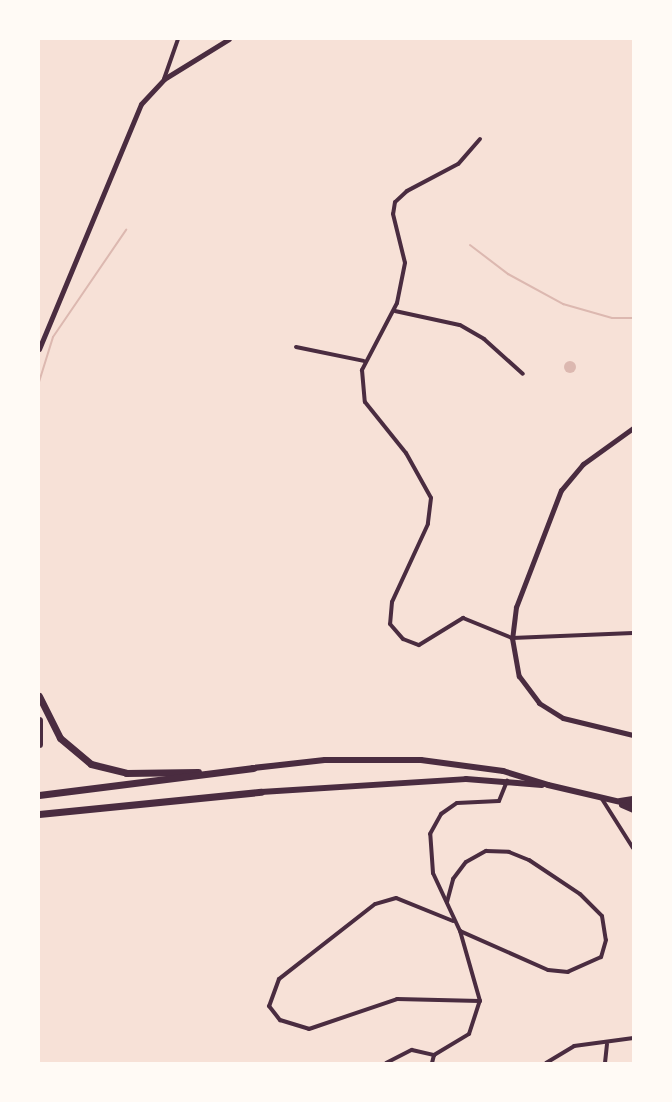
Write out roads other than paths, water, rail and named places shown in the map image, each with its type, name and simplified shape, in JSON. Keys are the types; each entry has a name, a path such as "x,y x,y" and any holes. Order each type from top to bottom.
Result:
{"highway":[{"path":"39,696 60,738 91,764 126,773 214,773"},
{"path":"39,720 39,744"},
{"path":"39,795 253,768"},
{"path":"39,816 261,792"}],"main road":[{"path":"253,768 340,759 421,760 503,771 548,785 633,805"},
{"path":"261,792 452,779 548,785"},
{"path":"614,802 633,799"},
{"path":"614,802 633,810"}],"street":[{"path":"164,79 178,39"},
{"path":"39,349 132,118 164,79 229,39"},
{"path":"480,139 458,164 406,191 395,202 393,214 405,263 396,311 364,361 362,397 406,453 431,498 428,524 392,602 393,630 408,642 425,644 451,622 468,618 512,638 633,633"},
{"path":"396,311 467,329 523,374"},
{"path":"296,347 364,361"},
{"path":"633,428 583,464 558,496 516,608 512,638 519,676 539,703 563,718 633,735"},
{"path":"386,1063 412,1050 434,1055 469,1034 480,1001 460,931 453,921 430,863 428,844 434,825 457,803 499,801 507,781"},
{"path":"602,799 633,848"},
{"path":"447,902 453,879 466,862 486,851 509,852 529,860 580,894 602,916 606,940 601,957 568,972 548,970 460,931"},
{"path":"453,921 396,898 374,904 279,979 269,1006 286,1023 309,1029 397,1000 480,1001"},
{"path":"546,1063 574,1046 607,1044 633,1038"},
{"path":"605,1063 607,1044"},
{"path":"432,1063 434,1055"}],"waterway":[{"path":"39,382 53,337 126,230"},
{"path":"470,245 508,274 563,304 612,318 633,318"}]}
